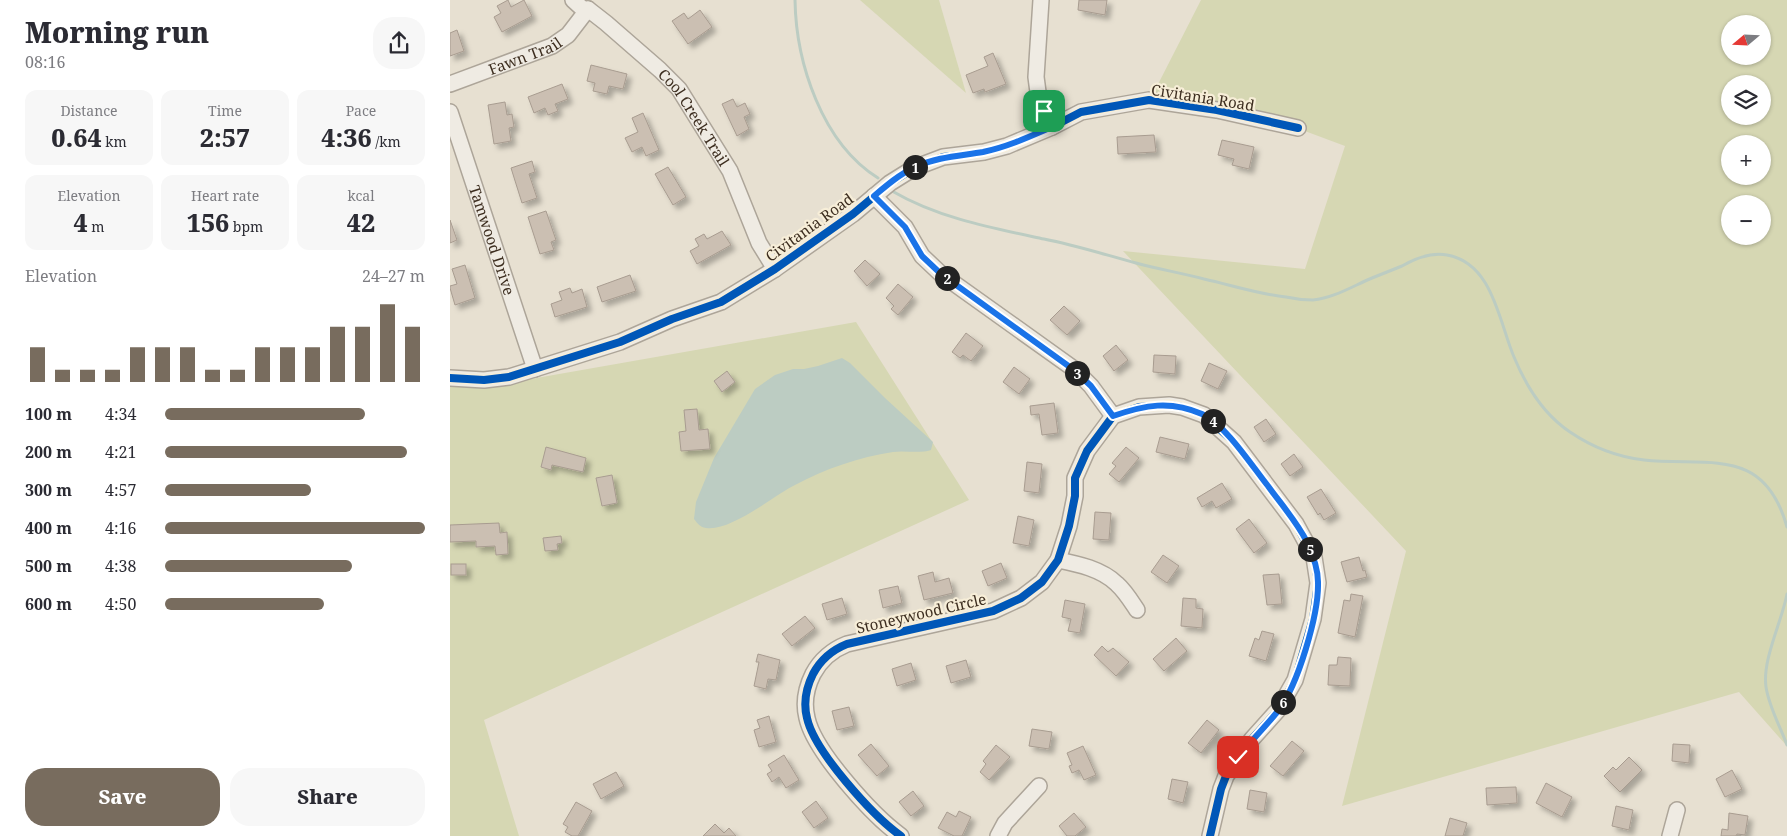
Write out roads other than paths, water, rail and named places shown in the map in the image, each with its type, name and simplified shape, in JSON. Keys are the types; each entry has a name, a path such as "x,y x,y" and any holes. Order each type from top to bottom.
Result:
{"street":[{"name":"Cool Creek Trail","path":"573,0 584,10 588,9 606,23 660,70 678,90 730,171 759,243 775,269"},
{"path":"1041,0 1036,77 1041,102 1052,127"},
{"name":"Fawn Trail","path":"450,84 552,46 568,34 588,9"},
{"name":"Civitania Road","path":"450,378 496,379 535,369 620,342 672,319 721,302 775,269 853,214 901,175 927,162 943,157 984,152 1007,146 1052,127 1081,112 1149,100 1217,110 1298,128"},
{"name":"Tamwood Drive","path":"450,112 535,369"},
{"path":"874,196 905,227 922,256 941,274 1074,370 1091,386 1113,416 1139,407 1170,405 1204,415 1213,421 1234,442 1296,524 1307,542 1317,570 1318,583 1316,603 1295,680 1278,710 1248,745 1226,776 1210,836"},
{"name":"Stoneywood Circle","path":"901,836 889,827 857,795 812,734 805,708 808,684 817,667 830,653 846,644 993,611 1021,598 1042,582 1058,560 1069,526 1075,496 1075,478 1087,451 1113,416"},
{"path":"1058,560 1078,564 1100,573 1117,583 1137,610"},
{"path":"998,836 1005,823 1039,786"},
{"path":"1670,836 1677,810"}],"waterway":[{"path":"795,0 801,49 807,75 816,100 827,123 842,144 858,163 878,178"},
{"path":"892,191 928,208 966,221 1067,244 1255,292 1300,299 1321,299 1336,294 1424,256 1441,254 1462,260 1475,269 1484,282 1492,296 1514,357 1524,378 1536,399 1560,425 1587,442 1606,451 1625,456 1644,460 1731,465 1749,472 1764,483 1777,501 1787,527"},
{"path":"1787,594 1770,653 1766,676 1766,687 1770,702 1787,745"}]}
